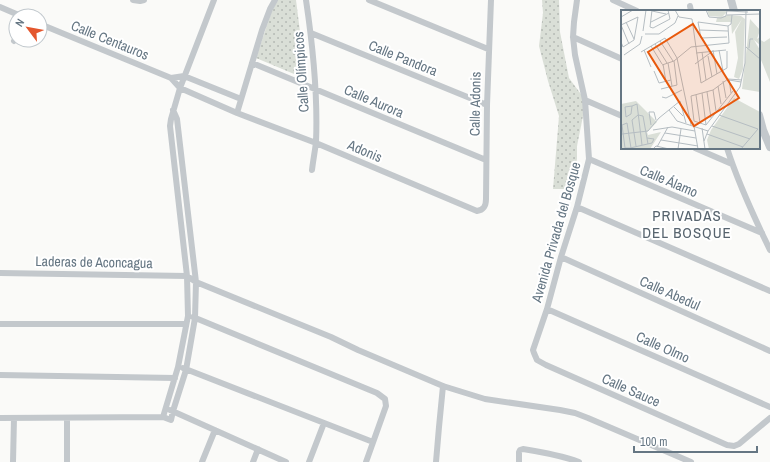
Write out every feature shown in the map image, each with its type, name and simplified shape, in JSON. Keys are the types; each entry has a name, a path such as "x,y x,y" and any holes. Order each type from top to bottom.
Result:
{"street":[{"path":"133,0 144,0"},
{"path":"163,417 178,367 188,316 187,276 170,126 173,110 184,76 214,0"},
{"path":"237,113 262,30 275,0"},
{"name":"Calle Olímpicos","path":"306,0 311,33 315,89 316,143 312,170"},
{"path":"369,0 488,50"},
{"name":"Calle Adonis","path":"484,208 486,204 488,50 491,0"},
{"name":"Avenida Privada del Bosque","path":"533,350 547,309 561,257 578,208 589,159 585,100 575,55 573,37 577,0"},
{"path":"613,0 636,10"},
{"path":"731,0 734,10"},
{"name":"Calle Centauros","path":"48,27 171,78 180,88 237,113"},
{"name":"Calle Pandora","path":"311,33 487,104"},
{"path":"573,37 621,59"},
{"name":"Calle Aurora","path":"252,63 486,160"},
{"path":"171,78 184,76 241,99"},
{"path":"585,100 621,116"},
{"path":"0,418 163,417 171,420 186,370 195,318 196,282 177,119 173,110"},
{"name":"Adonis","path":"237,113 316,143 473,210 477,211 484,208"},
{"path":"760,119 770,147"},
{"path":"697,149 732,164"},
{"path":"727,149 732,164 770,250"},
{"name":"Calle Álamo","path":"589,159 762,234"},
{"path":"578,208 770,291"},
{"name":"Calle Abedul","path":"561,257 770,351"},
{"name":"Laderas de Aconcagua","path":"0,273 187,276"},
{"path":"187,276 196,282 331,337 443,386 485,399 575,413 691,462"},
{"name":"Calle Olmo","path":"547,309 770,407"},
{"path":"188,316 377,393 385,399 386,406 366,462"},
{"path":"0,324 186,324"},
{"name":"Calle Sauce","path":"533,350 538,360 546,365 727,445 734,446 739,444 770,418"},
{"path":"178,367 373,442"},
{"path":"0,375 175,378"},
{"path":"436,462 438,427 443,386"},
{"path":"165,408 286,462"},
{"path":"13,462 14,418"},
{"path":"67,418 67,462"},
{"path":"309,462 324,423"},
{"path":"202,462 214,430"},
{"path":"253,462 258,449"},
{"path":"519,462 519,452 523,449 551,454 579,462"}],"shaded area":[{"path":"278,0 296,0 306,79 256,58 271,13"},
{"path":"542,0 559,0 560,32 569,78 586,101 577,146 577,159 570,189 553,189 559,116 539,46 543,13"},
{"path":"770,38 770,82 760,57 760,40 764,42"}],"district":[{"name":"PRIVADAS DEL BOSQUE","path":"687,224"}]}
